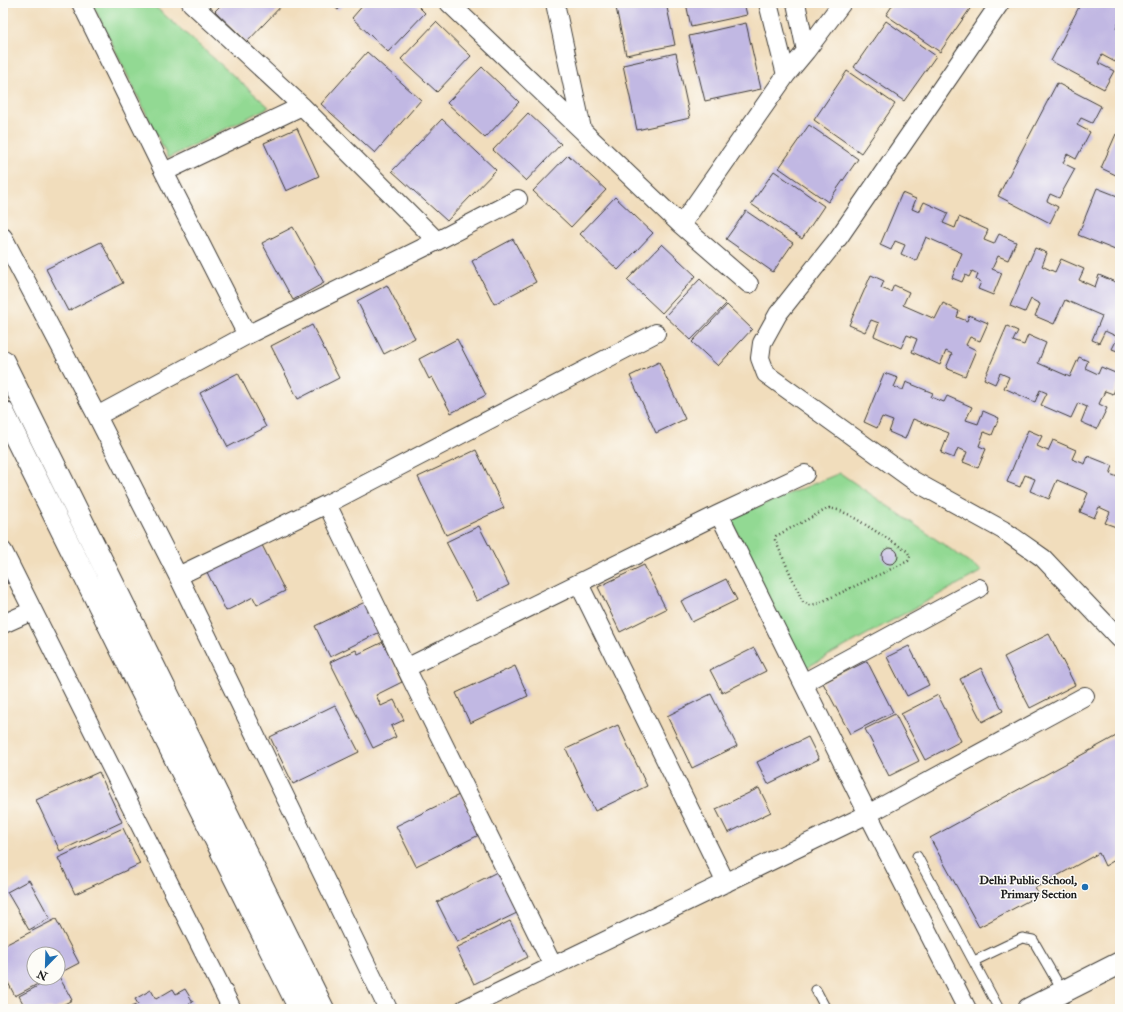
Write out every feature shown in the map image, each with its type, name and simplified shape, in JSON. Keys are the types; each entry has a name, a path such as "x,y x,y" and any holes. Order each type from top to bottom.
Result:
{"main road":[{"path":"3,361 323,1009"},
{"path":"3,412 300,1009"},
{"path":"1029,1009 1120,963"}],"street":[{"path":"81,3 164,172 247,335"},
{"path":"191,3 302,106 437,241"},
{"path":"449,3 681,225 749,284"},
{"path":"555,3 582,130"},
{"path":"768,3 786,75"},
{"path":"796,3 806,51"},
{"path":"681,225 786,75 842,3"},
{"path":"1000,3 839,237 778,314 762,343 760,358 766,374 914,480 1003,530 1044,558 1120,639"},
{"path":"164,172 302,106"},
{"path":"97,416 247,335 437,241 518,199"},
{"path":"3,236 97,416 178,576 388,1009"},
{"path":"178,576 327,504 656,333"},
{"path":"406,668 719,514 805,474"},
{"path":"327,504 553,966"},
{"path":"719,514 967,1009"},
{"path":"3,551 232,1009"},
{"path":"579,584 726,883"},
{"path":"803,683 978,588"},
{"path":"3,624 32,611"},
{"path":"464,1009 868,814 1085,696"}],"lane":[{"path":"917,856 999,1009"},
{"path":"974,961 1022,938 1033,940 1063,992"},
{"path":"816,990 826,1009"}],"path":[{"path":"829,508 850,515 907,551 910,556 908,561 817,604 810,605 803,602 775,540 776,536 829,508"}],"green space":[{"path":"92,3 151,3 269,107 168,158"},
{"path":"840,473 982,571 804,669 730,518"}],"building":[{"path":"223,3 284,3 247,42 215,11"},
{"path":"330,3 345,3 338,10"},
{"path":"365,3 415,3 425,13 388,52 352,18"},
{"path":"615,3 666,3 675,45 626,55"},
{"path":"686,3 744,3 747,15 691,27"},
{"path":"894,3 974,3 940,52 886,15"},
{"path":"1081,3 1120,3 1120,20 1116,28 1120,30 1120,53 1115,62 1102,55 1098,63 1114,71 1104,89 1051,61"},
{"path":"886,21 936,56 904,101 854,67"},
{"path":"436,22 471,56 437,92 401,59"},
{"path":"746,23 761,89 705,101 689,36"},
{"path":"367,52 421,100 375,153 321,104"},
{"path":"676,53 690,118 637,130 623,65"},
{"path":"482,67 519,102 485,138 447,103"},
{"path":"847,71 895,104 861,153 814,120"},
{"path":"1057,83 1101,106 1092,123 1081,118 1077,125 1090,132 1076,159 1067,154 1063,163 1075,169 1059,198 1050,194 1047,201 1058,207 1050,223 998,196"},
{"path":"528,113 561,144 526,181 493,150"},
{"path":"442,119 496,170 447,221 392,171"},
{"path":"809,125 858,159 828,202 779,168"},
{"path":"297,128 319,176 286,191 264,143"},
{"path":"1116,134 1120,136 1120,177 1101,168"},
{"path":"568,155 606,190 571,227 533,191"},
{"path":"774,171 824,206 802,239 751,204"},
{"path":"1097,188 1120,197 1120,252 1078,235"},
{"path":"902,193 916,199 912,209 919,212 924,202 948,213 943,223 955,228 959,217 988,230 984,240 994,244 999,234 1016,242 1008,260 998,256 992,269 1002,273 993,295 978,289 981,282 976,280 978,274 972,271 969,277 965,275 962,282 952,278 962,253 926,237 916,261 901,254 905,245 895,241 891,250 880,245"},
{"path":"615,197 653,233 618,270 580,234"},
{"path":"746,211 793,243 773,272 726,239"},
{"path":"293,227 324,283 293,300 262,243"},
{"path":"513,239 536,282 494,304 472,261"},
{"path":"101,242 123,283 68,311 46,269"},
{"path":"662,244 696,276 662,313 627,280"},
{"path":"1035,248 1047,253 1042,266 1055,272 1061,259 1084,269 1079,280 1095,287 1099,275 1120,284 1120,352 1112,349 1118,337 1105,331 1099,343 1092,340 1102,316 1065,300 1054,324 1035,316 1040,304 1031,299 1025,312 1010,306"},
{"path":"871,275 884,281 881,288 891,292 894,285 909,292 903,305 935,319 943,303 959,311 957,317 967,321 969,315 988,323 980,341 970,337 966,345 976,350 965,376 946,368 952,354 946,351 940,365 912,352 917,339 907,335 901,348 874,336 879,323 871,320 865,332 849,325"},
{"path":"700,279 726,304 691,340 665,316"},
{"path":"387,285 415,338 384,354 357,301"},
{"path":"727,305 752,329 718,366 692,342"},
{"path":"312,325 339,378 298,399 271,346"},
{"path":"1007,326 1018,331 1013,341 1024,345 1028,335 1046,343 1038,363 1070,377 1079,357 1088,361 1085,368 1098,374 1101,367 1120,375 1120,379 1113,394 1105,391 1099,404 1107,408 1097,429 1081,422 1087,407 1078,403 1071,418 1041,405 1047,393 1040,390 1035,402 1004,388 1009,377 1000,373 995,384 984,379"},
{"path":"457,339 486,395 451,413 432,377 429,379 419,359"},
{"path":"659,362 685,419 656,433 630,376"},
{"path":"238,373 266,427 228,447 200,393"},
{"path":"884,373 898,378 894,387 903,390 906,382 933,393 931,397 944,402 947,396 972,407 966,420 978,424 983,411 999,418 992,435 984,432 979,446 986,449 978,468 963,462 967,452 958,448 954,458 941,453 949,433 913,419 905,439 889,432 893,421 882,417 877,428 864,422"},
{"path":"1028,430 1042,436 1037,446 1048,451 1053,440 1076,450 1072,459 1085,464 1088,456 1113,466 1110,474 1120,478 1119,528 1105,523 1110,512 1099,507 1094,518 1080,512 1088,493 1057,480 1049,499 1030,491 1035,479 1025,475 1020,487 1007,482"},
{"path":"476,450 504,508 446,535 418,477"},
{"path":"479,526 509,585 477,601 446,542"},
{"path":"261,543 285,591 257,605 253,597 226,611 206,570"},
{"path":"890,548 896,550 898,556 896,562 890,564 884,562 882,556 884,550"},
{"path":"644,565 666,609 620,632 598,587"},
{"path":"3,574 8,583 3,586"},
{"path":"726,579 737,600 692,622 681,601"},
{"path":"365,602 380,632 330,657 315,626"},
{"path":"1049,634 1075,685 1030,708 1004,657"},
{"path":"383,642 402,682 376,695 381,706 394,700 404,720 391,726 396,737 373,748 330,662 356,650 358,654"},
{"path":"909,646 929,685 907,696 887,657"},
{"path":"754,648 766,671 722,693 710,670"},
{"path":"867,661 893,712 850,734 823,683"},
{"path":"515,666 528,696 470,723 456,693"},
{"path":"981,668 1003,711 982,722 960,679"},
{"path":"711,694 737,746 692,768 667,716"},
{"path":"938,695 961,741 925,760 901,714"},
{"path":"335,705 359,752 293,784 270,737"},
{"path":"895,714 919,761 889,776 865,729"},
{"path":"618,725 647,786 595,811 566,749"},
{"path":"1118,735 1120,738 1120,857 1105,866 1099,853 1035,888 1039,895 979,927 930,838"},
{"path":"808,737 819,759 768,784 757,762"},
{"path":"99,772 122,822 60,851 36,800"},
{"path":"759,788 771,812 728,833 716,809"},
{"path":"461,794 481,834 416,866 396,826"},
{"path":"123,828 140,864 75,894 58,858"},
{"path":"499,871 519,912 457,942 437,902"},
{"path":"29,880 50,918 29,930 7,892"},
{"path":"56,919 79,963 66,970 66,946 26,946 26,986 34,986 15,996 3,973 3,946"},
{"path":"510,921 528,957 474,984 456,948"},
{"path":"38,986 64,986 72,1000 55,1009 26,1009 19,996"},
{"path":"173,989 176,994 185,989 193,1002 184,1007 185,1009 132,1009 131,1007 138,1004 135,999 151,990 156,999"}],"place":[{"name":"Delhi Public School, Primary Section","path":"1085,887"}]}
